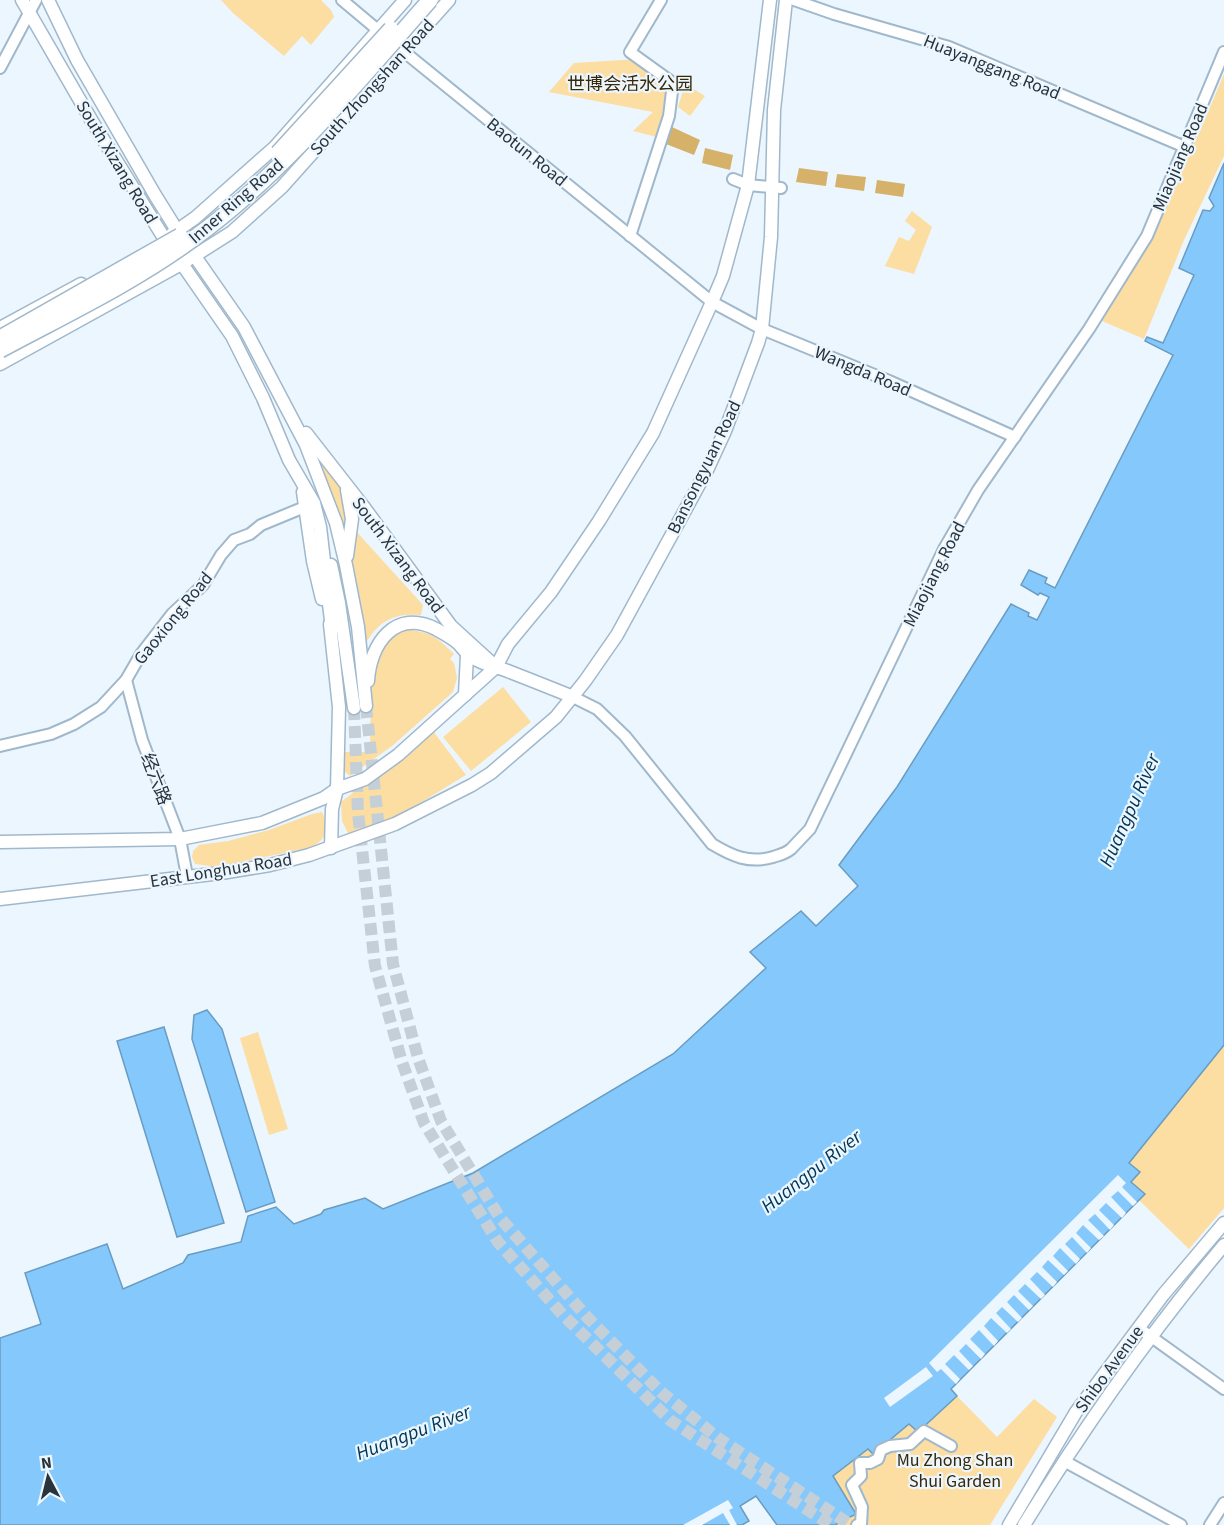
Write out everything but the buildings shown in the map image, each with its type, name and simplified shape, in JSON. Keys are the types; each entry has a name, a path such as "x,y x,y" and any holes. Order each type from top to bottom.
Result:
{"highway":[{"name":"Inner Ring Road","path":"0,338 161,248 225,204 283,148 417,0"},
{"name":"Inner Ring Road","path":"0,350 122,285 215,223 313,132 430,0"}],"main road":[{"name":"South Xizang Road","path":"22,0 93,123 164,238 232,336 263,398 320,526 339,707 337,789 333,809 331,848"},
{"name":"South Xizang Road","path":"48,0 77,60 178,232 244,327 306,445 336,524 346,565 358,627 360,707"},
{"name":"South Zhongshan Road","path":"0,328 178,232 275,147 405,0"},
{"name":"South Zhongshan Road","path":"0,364 183,263 232,232 282,187 449,0"},
{"path":"496,667 508,644 550,592 593,530 653,433 723,276 748,185 770,0"},
{"name":"Bansongyuan Road","path":"573,697 617,635 707,470 725,431 762,329 776,188 774,110 786,0"},
{"name":"South Xizang Road","path":"286,408 451,626 496,667"},
{"path":"346,486 352,519 346,565"},
{"name":"South Xizang Road","path":"310,505 313,561 332,629"},
{"path":"320,526 329,554 360,707"},
{"name":"South Xizang Road","path":"360,707 376,646 388,632 399,626 420,623 458,643 467,655 483,663 573,697"},
{"path":"465,695 467,655"},
{"name":"East Longhua Road","path":"0,842 180,839 262,823 324,798 337,789 365,779 398,755 496,667"},
{"name":"East Longhua Road","path":"0,899 221,873 270,865 331,848 395,825 472,785 491,773 536,735 573,697"},
{"name":"Shibo Avenue","path":"1009,1525 1076,1412 1163,1295 1224,1223"},
{"name":"Shibo Avenue","path":"1024,1525 1084,1430 1177,1300 1224,1245"}],"street":[{"path":"0,68 36,0"},
{"name":"Baotun Road","path":"342,0 712,302"},
{"path":"630,236 669,116 673,83 630,52 661,0"},
{"name":"Huayanggang Road","path":"794,0 834,14 949,46 1185,147"},
{"name":"Miaojiang Road","path":"573,697 597,710 625,736 712,844 730,855 746,860 766,859 787,852 810,829 944,549 978,490 1089,329 1147,236 1224,52"},
{"path":"733,179 748,185 776,188"},
{"name":"Wangda Road","path":"712,302 762,329 889,381 1015,437"},
{"name":"Gaoxiong Road","path":"0,746 29,740 74,724 101,707 126,680 141,654 172,614 203,585 221,555 234,540 250,534 261,525 310,505"},
{"name":"经六路","path":"126,680 141,740 180,839 187,876"},
{"path":"1139,1328 1224,1389"},
{"path":"857,1525 861,1524 862,1507 852,1485 861,1476 860,1463 870,1463 878,1459 881,1450 890,1446 910,1444 924,1431 951,1446"},
{"path":"1064,1461 1181,1525"},
{"path":"1210,1525 1224,1503"}],"green space":[{"path":"221,0 321,0 331,10 334,17 311,45 302,36 284,56"},
{"name":"世博会活水公园","path":"639,59 669,90 657,137 633,131 653,112 549,92 574,63"},
{"path":"1224,74 1224,156 1184,240 1144,339 1102,321 1200,131"},
{"path":"685,84 705,96 690,116 678,107"},
{"path":"912,211 932,227 914,274 885,266 899,237 909,241 916,230 905,221"},
{"path":"319,458 339,484 346,500 346,520 343,533"},
{"path":"354,529 423,605 421,615 403,615 389,620 376,629 366,643 350,571"},
{"path":"407,630 433,636 454,654 450,659 454,663 457,678 453,692 392,746 350,776 343,770 343,752 370,752 371,681 375,655 393,634"},
{"path":"503,687 531,722 471,771 443,737"},
{"path":"433,731 466,775 391,819 360,831 348,833 342,821 341,802"},
{"path":"322,812 326,824 325,834 319,842 308,848 217,867 195,864 192,857 193,851 199,845 228,841 269,830"},
{"path":"258,1032 288,1129 269,1135 240,1038"},
{"path":"1224,1045 1224,1208 1189,1249 1139,1200 1145,1194 1131,1182 1129,1163"},
{"name":"Mu Zhong Shan Shui Garden","path":"957,1396 997,1437 1034,1399 1057,1417 990,1525 835,1525 856,1514 832,1476 869,1449 873,1454 910,1423 918,1432"}],"shaded area":[{"path":"672,127 700,140 694,155 666,144"},
{"path":"705,148 733,155 730,170 702,163"},
{"path":"799,168 828,172 826,186 796,182"},
{"path":"837,174 866,177 864,191 835,187"},
{"path":"877,180 905,184 903,197 875,193"}],"water":[{"name":"Huangpu River","path":"1224,163 1224,1045 1129,1163 1140,1172 1131,1182 1145,1194 951,1389 957,1396 918,1432 909,1424 873,1454 868,1449 833,1476 856,1514 835,1525 777,1525 756,1496 740,1506 749,1521 742,1525 0,1525 0,1338 41,1324 25,1273 107,1244 123,1289 183,1263 188,1255 241,1242 248,1216 276,1207 294,1224 321,1214 324,1210 365,1198 383,1209 473,1173 673,1054 766,968 750,952 801,911 816,926 858,886 839,865 897,787 1011,604 1037,620 1049,597 1040,593 1038,595 1021,585 1029,570 1047,578 1045,583 1055,588 1173,355 1145,341 1147,337 1163,343 1194,275 1179,268 1203,210 1210,211 1214,206 1209,198"},
{"path":"207,1010 222,1029 275,1202 246,1212 192,1039 194,1015"},
{"path":"164,1027 224,1223 177,1237 117,1041"}],"pier":[{"path":"1118,1175 1126,1183 1122,1187 1137,1202 1133,1206 1118,1191 1111,1197 1126,1213 1122,1218 1106,1203 1099,1210 1114,1225 1110,1230 1095,1214 1088,1220 1104,1236 1099,1240 1083,1225 1076,1233 1091,1248 1087,1253 1072,1237 1065,1244 1080,1259 1076,1264 1060,1248 1053,1256 1068,1271 1064,1275 1048,1260 1042,1267 1057,1282 1053,1287 1037,1272 1030,1279 1045,1295 1041,1299 1025,1284 1018,1291 1033,1306 1029,1310 1014,1295 1007,1302 1022,1318 1018,1322 1002,1307 996,1313 1011,1329 1007,1333 991,1318 984,1326 998,1341 994,1346 979,1330 970,1339 985,1354 981,1359 966,1344 959,1351 973,1366 969,1370 954,1355 945,1364 960,1379 956,1384 941,1369 937,1372 929,1363"},
{"path":"926,1367 933,1376 890,1407 884,1398"},
{"path":"728,1500 733,1508 729,1510 737,1525 730,1525 723,1513 702,1525 683,1525"}],"tunnel":[{"path":"366,706 393,964 418,1058 441,1121 500,1218 587,1317 661,1392 718,1438 851,1525"},
{"path":"354,708 358,813 375,966 402,1062 424,1123 498,1242 562,1314 671,1421 831,1525"}]}
